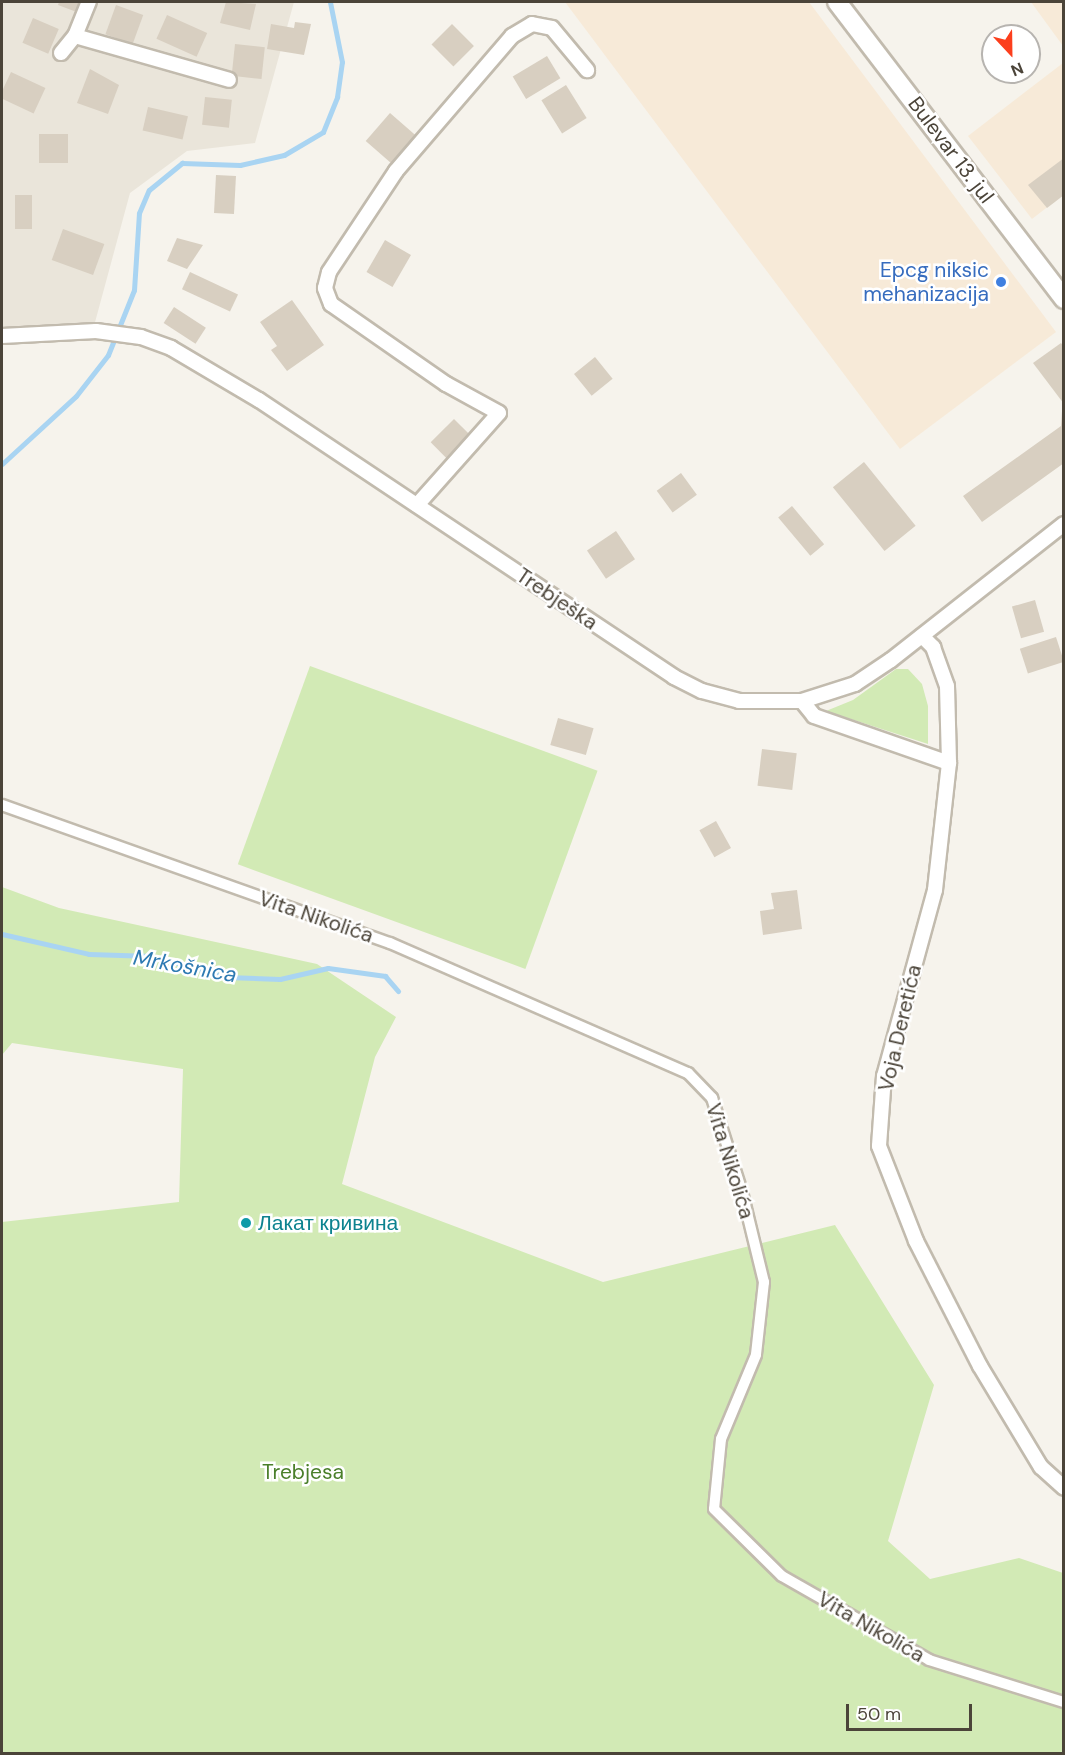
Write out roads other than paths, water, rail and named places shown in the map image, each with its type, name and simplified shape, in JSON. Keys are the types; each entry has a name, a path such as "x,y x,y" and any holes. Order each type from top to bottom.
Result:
{"street":[{"path":"61,53 75,36 89,2"},
{"name":"Bulevar 13. jul","path":"837,2 1064,299"},
{"path":"417,505 499,413 446,384 331,304 325,288 329,272 396,171 512,36 532,24 552,28 587,70"},
{"path":"75,36 229,80"},
{"name":"Trebješka","path":"2,336 96,331 141,337 171,348 258,400 688,685 739,701 802,701 855,684 922,636 1064,524"},
{"name":"Voja Deretića","path":"922,636 933,647 947,686 949,763 935,890 884,1076 879,1146 916,1241 981,1366 1041,1467 1064,1488"},
{"path":"802,701 814,716 949,763"},
{"name":"Vita Nikolića","path":"2,805 381,940 688,1073 712,1098 764,1282 756,1355 721,1439 714,1509 782,1576 929,1660 1064,1702"}],"waterway":[{"name":"Mrkošnica","path":"2,464 76,396 108,355 134,290 139,213 149,190 182,163 240,165 284,155 323,132 337,97 342,62 330,2"},
{"name":"Mrkošnica","path":"2,934 89,954 152,956 226,977 280,979 328,968 385,976 398,991"}],"place":[{"name":"Epcg niksic mehanizacija","path":"1001,282"},
{"name":"Лакат кривина","path":"246,1223"}],"park label":[{"name":"Trebjesa","path":"303,1472"}]}
